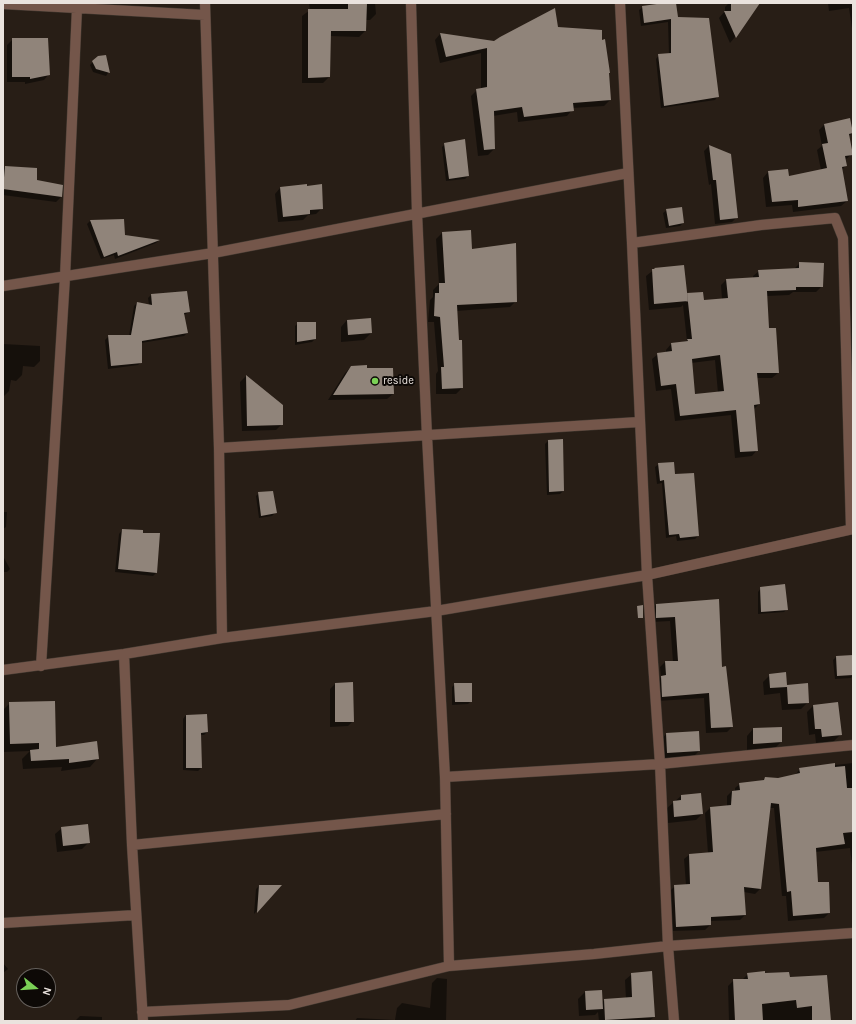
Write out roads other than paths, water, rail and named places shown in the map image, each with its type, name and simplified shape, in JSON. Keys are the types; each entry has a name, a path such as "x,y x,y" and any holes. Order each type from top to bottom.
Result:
{"street":[{"path":"205,3 220,448 222,638"},
{"path":"411,3 417,213 445,777 449,966"},
{"path":"620,3 647,574 660,764 668,946 674,1021"},
{"path":"3,4 205,15"},
{"path":"41,666 65,277 77,8"},
{"path":"3,286 213,253 628,173"},
{"path":"3,670 124,654 222,638 436,611 647,574 852,529 842,238 835,218 632,243"},
{"path":"220,448 639,422"},
{"path":"124,654 132,845 142,1016 289,1005 449,966 594,954 668,946 853,933"},
{"path":"445,777 660,764 853,745"},
{"path":"132,845 446,814"},
{"path":"3,923 136,915"}],"place":[{"name":"reside","path":"375,381"}]}
